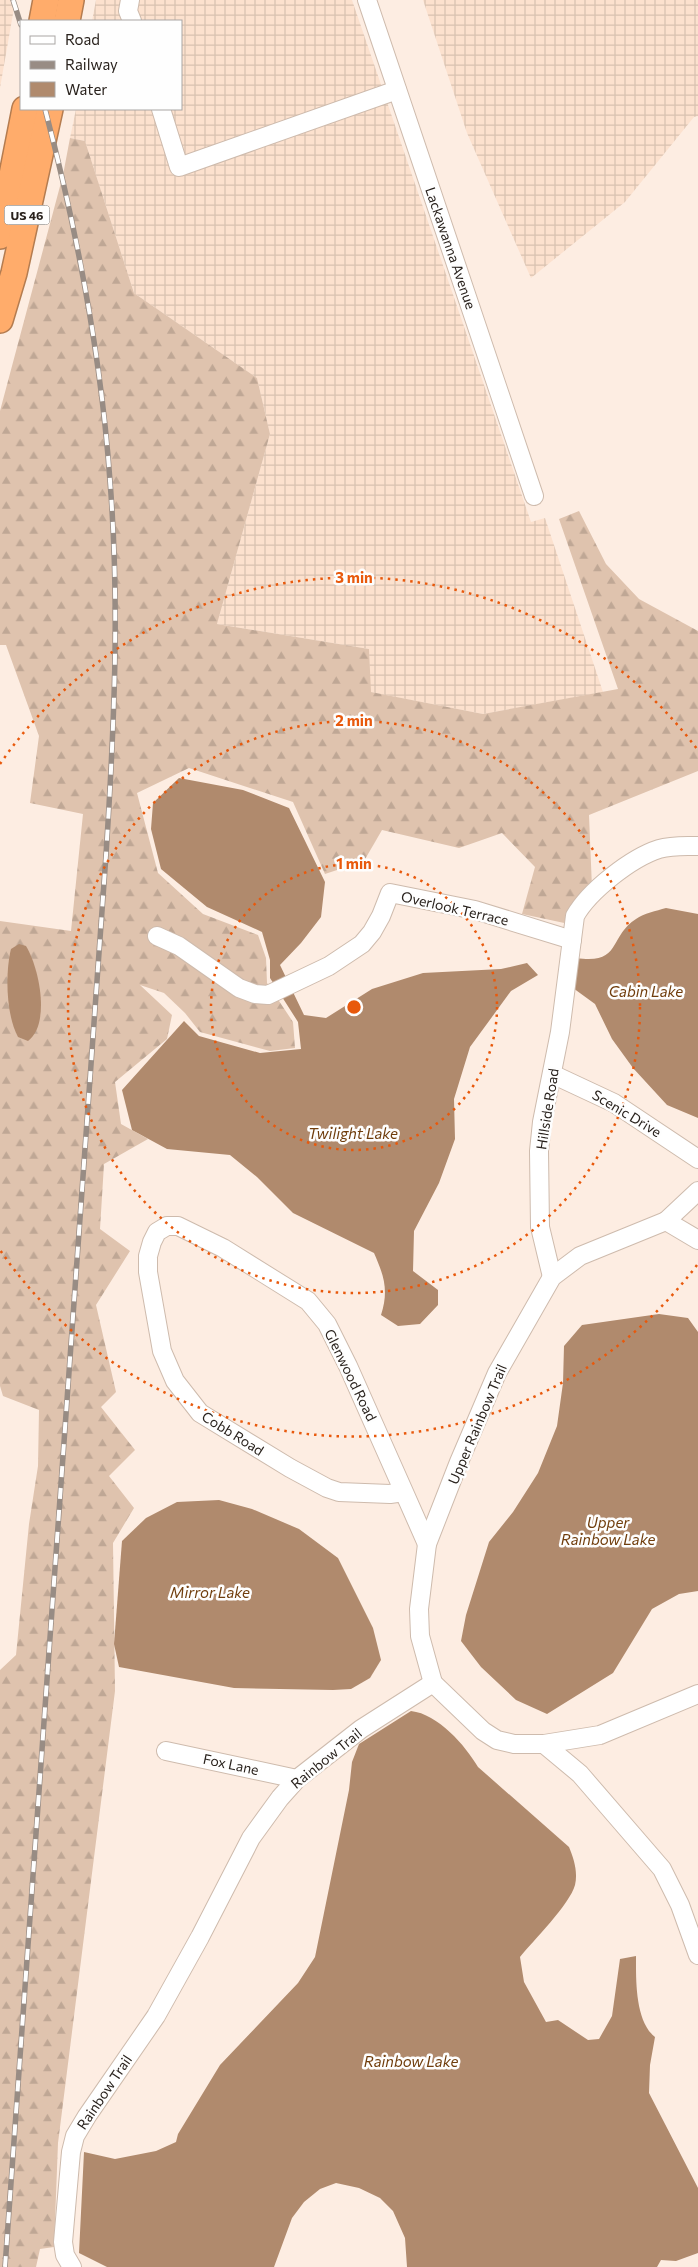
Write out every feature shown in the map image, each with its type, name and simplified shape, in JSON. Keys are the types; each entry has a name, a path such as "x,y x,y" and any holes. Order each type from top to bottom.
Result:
{"highway":[{"path":"42,20 46,0"},
{"path":"67,20 71,0"},
{"name":"US 46","path":"0,236 25,110"},
{"name":"US 46","path":"0,320 16,264 50,110"}],"street":[{"path":"130,0 128,11 132,20"},
{"name":"Lackawanna Avenue","path":"367,0 534,496"},
{"path":"161,110 179,167 397,90"},
{"path":"572,940 576,916 582,903 603,884 633,863 659,849 676,846 698,846"},
{"name":"Overlook Terrace","path":"157,936 179,946 239,988 255,994 268,995 329,966 362,944 377,924 390,893 475,910 572,940"},
{"name":"Hillside Road","path":"552,1278 540,1227 539,1151 542,1122 560,1032 572,940"},
{"name":"Scenic Drive","path":"552,1074 614,1103 698,1159"},
{"path":"698,1191 666,1221 698,1240"},
{"name":"Upper Rainbow Trail","path":"434,1682 420,1636 419,1609 427,1544 489,1390 531,1311 552,1278 580,1256 666,1221"},
{"name":"Glenwood Road","path":"168,1226 178,1226 223,1248 308,1301 327,1324 348,1366 427,1544"},
{"name":"Cobb Road","path":"168,1226 157,1232 152,1242 148,1256 148,1272 162,1351 168,1369 186,1397 200,1413 212,1422 327,1488 339,1492 390,1494 404,1492"},
{"path":"434,1682 483,1731 497,1740 514,1744 544,1744 600,1735 698,1694"},
{"name":"Rainbow Trail","path":"72,2267 65,2255 62,2242 70,2152 75,2136 86,2116 156,2016 200,1937 251,1838 280,1798 297,1779 361,1730 434,1682"},
{"path":"544,1744 580,1774 662,1869 680,1905 698,1955"},
{"name":"Fox Lane","path":"166,1751 297,1779"}],"shaded area":[{"path":"0,0 11,0 14,8 0,88"},
{"path":"96,0 352,0 531,522 545,518 603,692 483,714 370,692 369,649 217,624 270,434 257,378 134,293 85,141 70,138 76,110 182,110 182,20 92,20"},
{"path":"423,0 698,0 698,116 694,117 625,202 531,278 467,133"}],"green space":[{"path":"70,138 85,141 134,293 257,378 270,434 217,624 369,649 371,692 483,714 618,689 559,519 579,511 606,564 639,599 698,631 698,771 589,815 592,888 569,924 522,914 535,867 502,833 459,848 382,830 364,861 325,874 293,802 189,768 137,793 158,873 203,914 258,935 266,958 267,983 293,1022 295,1048 270,1051 200,1032 185,1013 164,993 140,985 172,1015 167,1039 115,1082 121,1124 148,1139 104,1164 100,1229 130,1251 96,1305 116,1392 101,1407 135,1450 109,1476 134,1508 113,1543 115,1691 58,2143 54,2247 40,2249 36,2267 0,2267 0,1670 16,1655 29,1524 38,1466 39,1410 3,1396 0,1386 0,921 71,931 83,814 30,803 39,736 6,645 0,645 0,411 63,175"}],"water":[{"name":"Twilight Lake","path":"179,778 243,790 289,808 325,882 321,917 301,943 280,965 304,1015 326,1018 372,989 423,973 501,969 527,963 538,975 511,991 470,1047 454,1099 455,1139 439,1183 414,1231 413,1271 438,1290 438,1305 420,1324 398,1326 381,1315 385,1290 374,1253 293,1213 257,1177 230,1155 167,1149 132,1130 122,1090 184,1021 199,1036 260,1053 301,1049 298,1022 270,978 270,960 262,932 207,907 161,869 151,829 153,803"},
{"name":"Cabin Lake","path":"666,908 698,914 698,1118 667,1105 633,1068 612,1039 595,1004 573,988 576,958 591,959 601,957 613,948 627,926 636,919"},
{"path":"19,944 26,946 31,955 40,995 41,1009 39,1022 35,1033 28,1041 18,1037 9,1006 7,982 9,959 11,949"},
{"name":"Upper Rainbow Lake","path":"659,1314 688,1318 698,1332 698,1591 679,1594 652,1609 613,1673 547,1714 516,1700 481,1667 461,1641 466,1615 489,1542 513,1512 538,1473 557,1426 563,1383 564,1346 582,1325"},
{"name":"Mirror Lake","path":"219,1500 252,1509 299,1529 338,1558 373,1628 381,1660 370,1678 351,1689 234,1688 119,1667 114,1644 122,1541 146,1518 177,1502"},
{"name":"Rainbow Lake","path":"411,1711 421,1713 441,1724 466,1749 478,1767 569,1847 576,1870 575,1885 572,1893 559,1912 520,1957 524,1982 546,2022 558,2020 588,2040 599,2039 612,2016 620,1959 636,1956 640,2011 648,2030 655,2037 650,2065 649,2093 698,2188 698,2253 676,2261 661,2260 657,2267 407,2267 405,2238 393,2211 380,2198 359,2188 336,2183 320,2189 304,2202 292,2218 274,2267 107,2267 79,2253 84,2152 115,2159 156,2151 176,2142 178,2134 220,2065 298,1983 315,1957 349,1790 352,1762 359,1744"}],"railway":[{"path":"13,0 20,22"},
{"path":"5,2267 106,855 115,668 113,528 101,387 77,247 45,110"}]}
